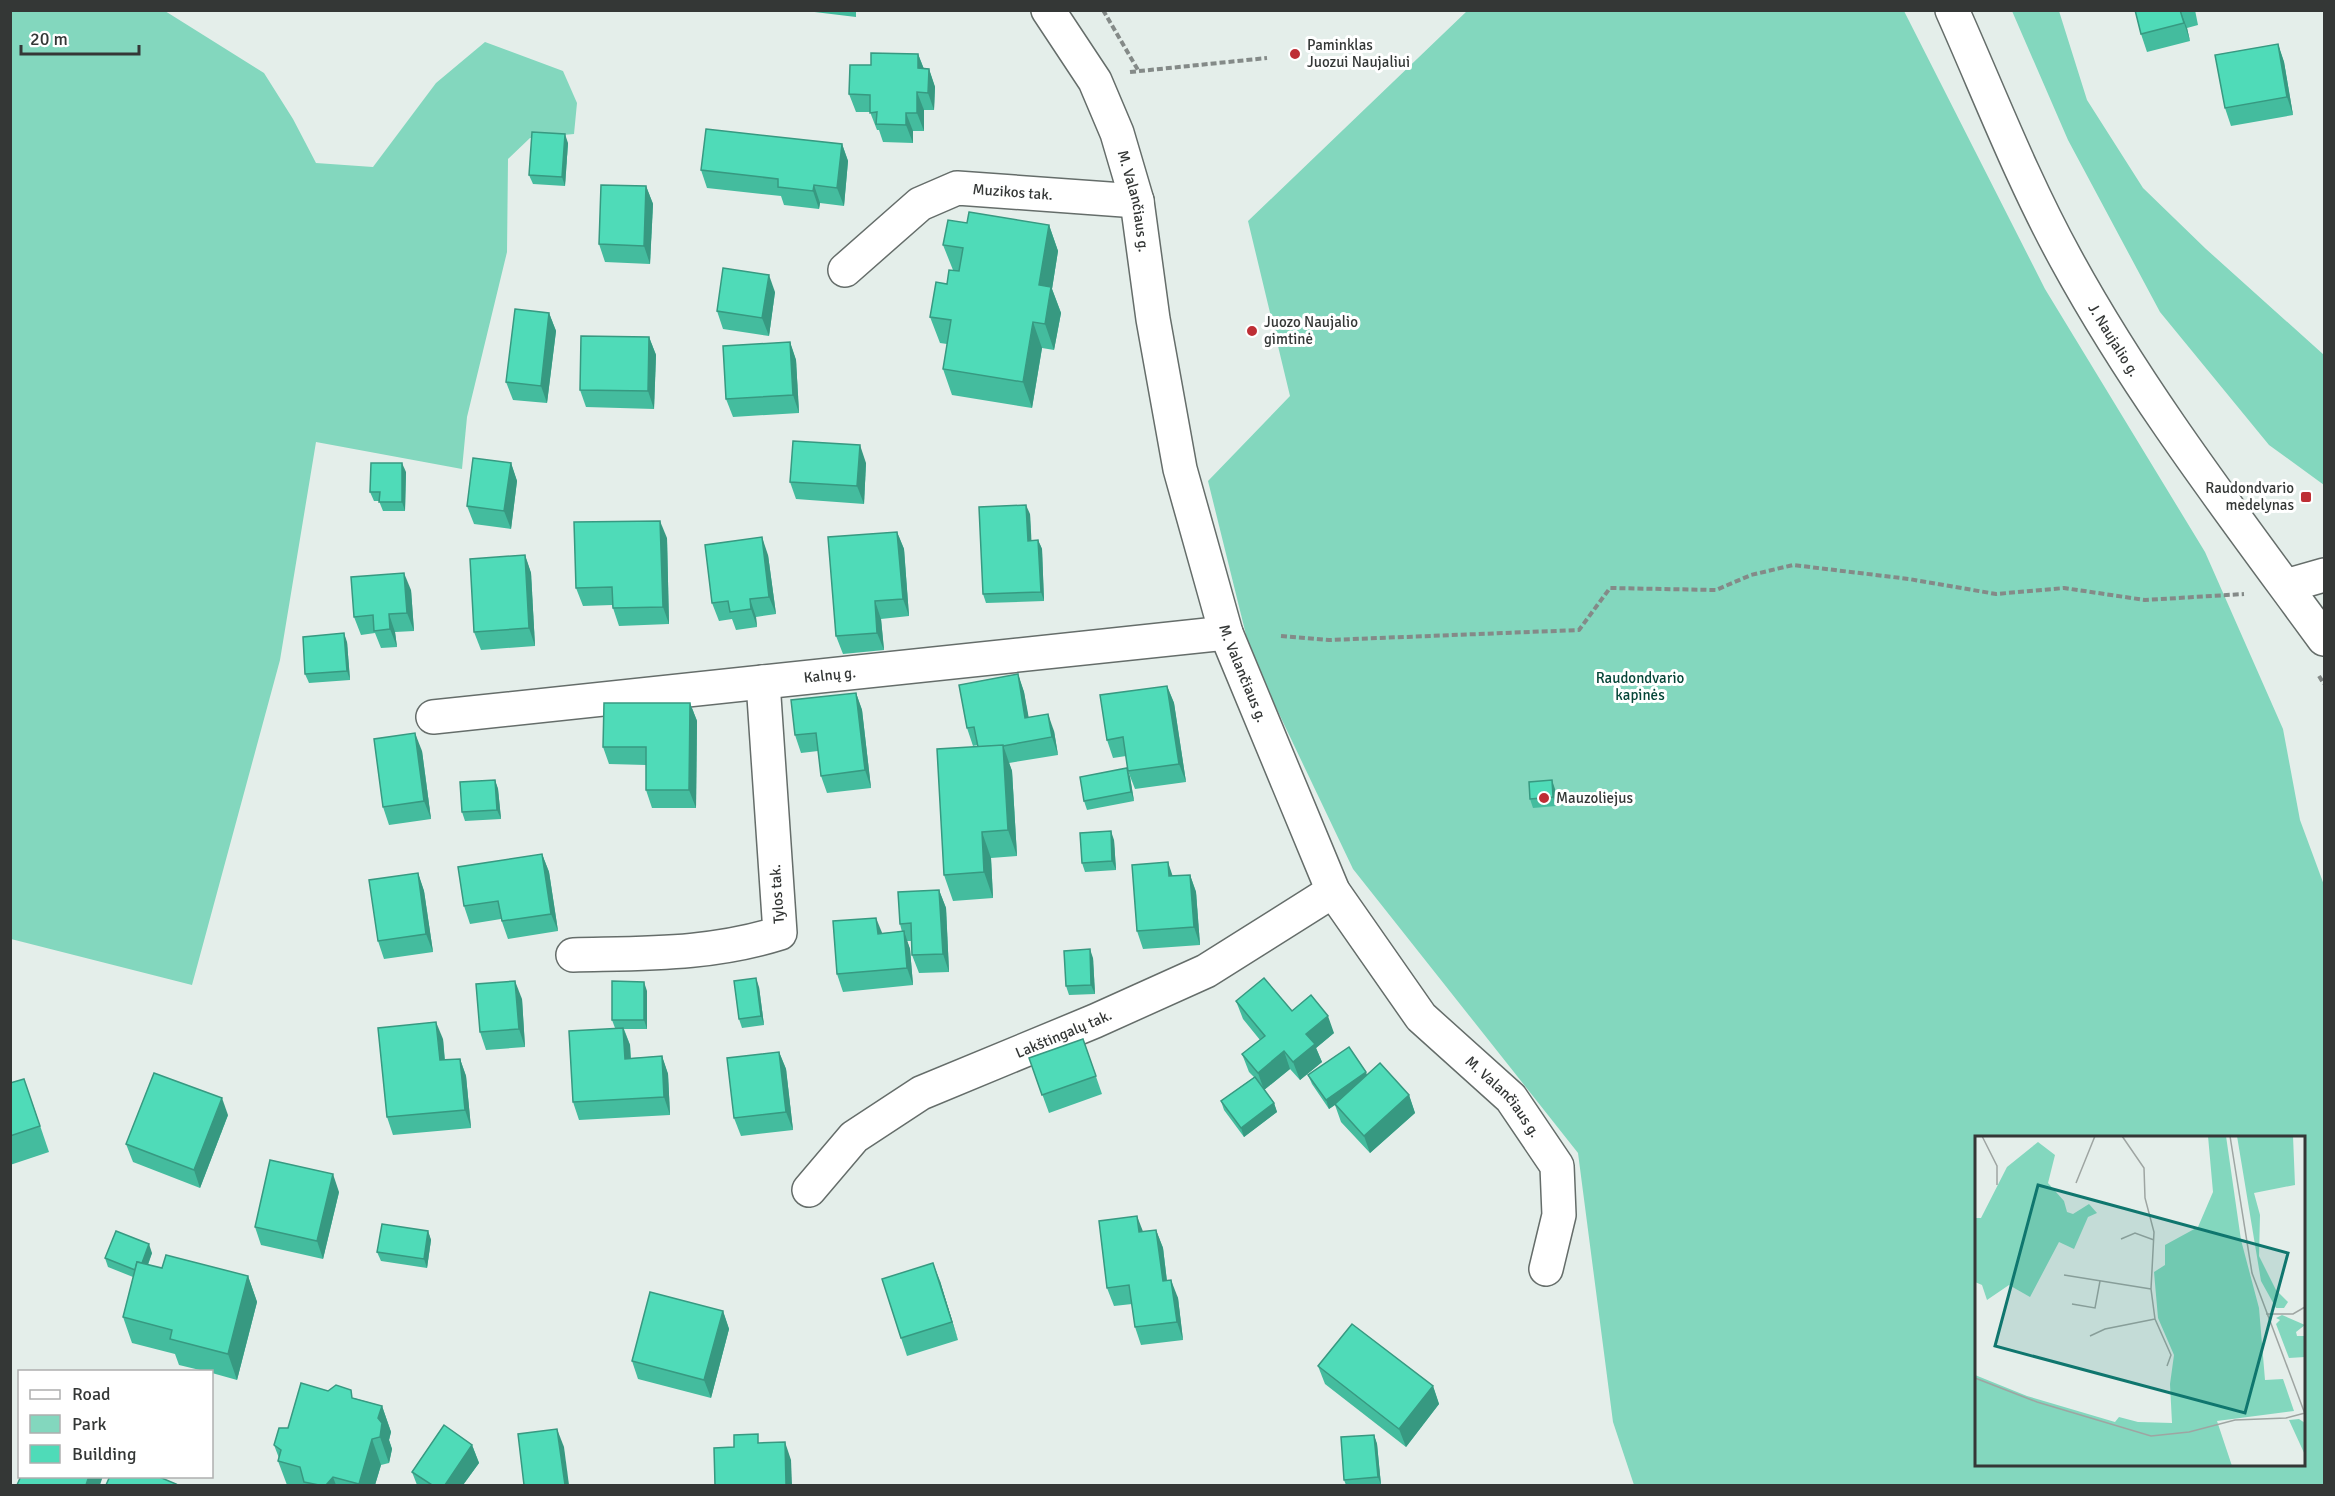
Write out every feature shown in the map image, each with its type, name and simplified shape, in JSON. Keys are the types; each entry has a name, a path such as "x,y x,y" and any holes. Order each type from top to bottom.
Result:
{"street":[{"name":"M. Valančiaus g.","path":"1048,10 1095,81 1117,133 1137,201 1153,319 1180,469 1226,633 1333,891 1420,1017 1511,1098 1557,1166 1559,1215 1546,1269"},
{"name":"J. Naujalio g.","path":"1953,10 2025,176 2065,258 2105,327 2154,403 2325,639"},
{"name":"Muzikos tak.","path":"845,270 920,204 957,188 1137,201"},
{"path":"2286,586 2325,575"},
{"name":"Kalnų g.","path":"433,717 1226,633"},
{"name":"Tylos tak.","path":"573,955 693,952 746,944 780,933 763,682"},
{"name":"Lakštingalų tak.","path":"809,1190 855,1137 921,1093 1095,1021 1206,971 1333,891"}],"path":[{"path":"1103,10 1138,70"},
{"path":"1095,81 1138,70 1267,58"},
{"path":"1281,636 1329,640 1579,630 1610,588 1716,590 1751,575 1793,565 1909,579 1996,594 2064,588 2145,600 2249,594"},
{"path":"2318,675 2325,684"}],"green space":[{"path":"10,11 165,11 264,73 293,119 316,163 373,167 436,83 485,42 563,71 577,103 574,134 530,138 508,159 507,252 467,417 462,469 316,442 280,660 192,985 11,939"},
{"name":"Raudondvario kapinės","path":"1467,11 1904,11 2045,289 2205,552 2283,729 2300,820 2324,885 2324,1485 1634,1485 1613,1422 1578,1153 1353,869 1251,655 1208,481 1290,396 1248,221"},
{"path":"2012,11 2059,11 2087,100 2143,188 2206,249 2324,355 2324,485 2269,445 2160,312 2068,140"}],"building":[{"path":"2135,10 2180,10 2184,23 2141,34"},
{"path":"2278,44 2287,97 2225,108 2215,55"},
{"path":"871,53 918,54 918,68 929,69 928,93 917,92 917,113 906,113 906,125 876,124 877,112 870,113 870,95 849,94 850,65 871,65"},
{"path":"706,129 842,144 837,188 814,185 813,191 778,187 778,179 701,170"},
{"path":"532,132 565,134 562,177 529,175"},
{"path":"601,185 646,186 644,246 599,244"},
{"path":"969,212 1049,225 1039,285 1051,287 1045,324 1033,322 1023,382 943,369 951,320 930,317 936,282 947,284 949,270 959,271 963,248 943,245 948,220 967,223"},
{"path":"723,268 769,275 762,318 717,311"},
{"path":"515,309 549,313 541,386 506,382"},
{"path":"581,336 649,337 648,391 580,390"},
{"path":"790,342 793,395 726,399 723,346"},
{"path":"793,441 860,445 857,486 790,482"},
{"path":"473,458 511,463 504,511 467,506"},
{"path":"371,463 402,463 402,502 379,502 380,492 370,492"},
{"path":"1026,505 1028,541 1038,540 1041,592 983,594 979,507"},
{"path":"660,521 663,607 613,608 612,587 576,588 574,522"},
{"path":"897,532 903,599 875,601 877,633 836,636 828,537"},
{"path":"762,537 769,597 750,599 751,609 730,612 728,601 712,603 705,545"},
{"path":"525,555 529,628 474,632 470,559"},
{"path":"404,573 407,613 389,614 390,629 374,631 373,615 354,617 351,577"},
{"path":"344,633 347,671 305,674 303,637"},
{"path":"1018,674 1025,718 1048,714 1052,737 1003,746 978,747 974,727 967,728 959,685"},
{"path":"1167,686 1179,764 1128,771 1123,737 1107,740 1100,695"},
{"path":"856,693 865,770 821,776 816,733 795,735 791,700"},
{"path":"604,703 690,703 689,790 646,790 646,747 603,747"},
{"path":"415,733 424,801 383,807 374,739"},
{"path":"1003,745 1008,830 982,832 984,872 944,875 937,749"},
{"path":"1127,768 1131,792 1084,801 1080,777"},
{"path":"495,780 497,810 462,812 460,782"},
{"path":"1552,780 1553,797 1530,799 1529,782"},
{"path":"1111,831 1112,861 1082,863 1080,833"},
{"path":"542,854 551,914 502,921 498,901 464,906 458,867"},
{"path":"1168,862 1169,876 1190,875 1194,927 1137,931 1132,865"},
{"path":"418,873 426,934 378,941 369,880"},
{"path":"939,890 943,954 912,955 911,923 900,924 898,892"},
{"path":"876,918 878,934 904,931 907,968 837,974 833,921"},
{"path":"1090,949 1091,985 1066,986 1064,951"},
{"path":"756,978 761,1016 739,1019 734,981"},
{"path":"1264,978 1292,1011 1311,995 1328,1016 1306,1034 1315,1044 1293,1062 1284,1051 1258,1073 1242,1054 1265,1036 1236,1001"},
{"path":"515,981 519,1029 480,1032 476,984"},
{"path":"612,981 644,982 644,1020 612,1020"},
{"path":"436,1022 440,1060 460,1059 465,1110 387,1117 378,1028"},
{"path":"623,1028 625,1059 662,1056 664,1097 573,1102 569,1031"},
{"path":"1083,1039 1096,1076 1042,1095 1029,1058"},
{"path":"1349,1047 1366,1072 1326,1100 1308,1075"},
{"path":"779,1052 786,1112 734,1118 727,1058"},
{"path":"1380,1063 1409,1095 1364,1136 1335,1104"},
{"path":"154,1073 222,1098 194,1170 126,1144"},
{"path":"1255,1077 1274,1103 1241,1128 1221,1101"},
{"path":"24,1079 40,1126 10,1136 10,1083"},
{"path":"270,1160 333,1174 317,1241 255,1227"},
{"path":"1137,1216 1139,1232 1156,1230 1163,1281 1171,1280 1177,1322 1135,1327 1129,1285 1107,1288 1099,1221"},
{"path":"382,1224 428,1231 424,1259 377,1252"},
{"path":"116,1231 149,1244 142,1263 137,1262 135,1270 105,1258"},
{"path":"166,1255 248,1276 228,1354 170,1339 172,1330 123,1317 137,1262 162,1268"},
{"path":"933,1263 952,1322 901,1338 882,1279"},
{"path":"650,1292 723,1311 704,1380 632,1361"},
{"path":"1352,1324 1433,1386 1399,1429 1318,1366"},
{"path":"301,1383 328,1391 336,1385 351,1390 352,1398 382,1406 378,1418 382,1423 380,1437 372,1439 359,1484 333,1477 326,1485 304,1482 300,1467 278,1461 281,1450 274,1445 279,1428 288,1428"},
{"path":"444,1425 472,1445 445,1485 432,1485 412,1472"},
{"path":"557,1429 565,1485 524,1485 518,1434"},
{"path":"758,1434 758,1443 785,1442 786,1485 715,1485 714,1448 734,1447 734,1435"},
{"path":"1374,1435 1378,1477 1344,1480 1341,1437"},
{"path":"20,1478 88,1478 86,1485 17,1485"},
{"path":"109,1478 162,1478 176,1484 175,1485 106,1485"}],"place":[{"name":"Paminklas Juozui Naujaliui","path":"1295,54"},
{"name":"Juozo Naujalio gimtinė","path":"1252,331"},
{"name":"Raudondvario medelynas","path":"2306,497"},
{"name":"Mauzoliejus","path":"1544,798"}]}
